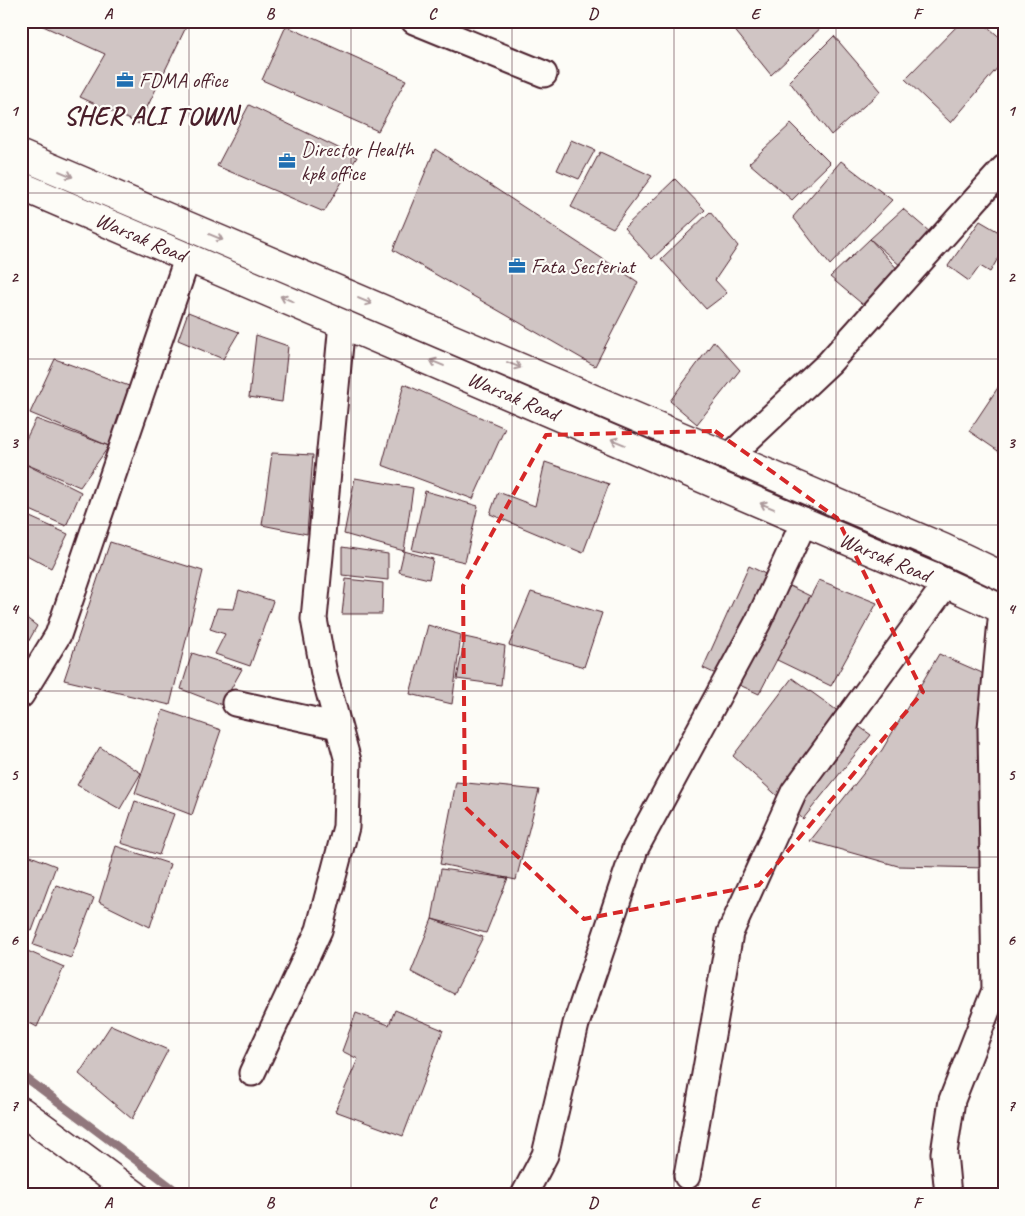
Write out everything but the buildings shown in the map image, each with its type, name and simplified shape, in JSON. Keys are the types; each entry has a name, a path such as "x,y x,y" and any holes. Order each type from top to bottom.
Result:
{"main road":[{"name":"Warsak Road","path":"21,155 888,525 1004,577"},
{"name":"Warsak Road","path":"21,186 342,322 877,553 1003,610"},
{"path":"877,553 888,525"},
{"path":"21,1111 135,1195"}],"street":[{"path":"414,21 544,74"},
{"path":"729,457 829,363 1004,168"},
{"path":"21,695 58,636 188,256"},
{"path":"252,1073 319,930 346,827 348,761 324,674 314,619 342,322"},
{"path":"524,1195 545,1155 576,1024 635,849 758,622 804,522"},
{"path":"687,1176 730,933 794,792 946,584"},
{"path":"948,1194 944,1153 952,1100 995,990 991,728 1003,610"},
{"path":"235,703 338,726"}],"highlighted area":[{"path":"715,431 837,518 923,692 759,885 584,919 465,807 463,586 546,435"}],"waterway":[{"path":"21,1074 182,1195"}],"place":[{"name":"FDMA office","path":"125,80"},
{"name":"Director Health kpk office","path":"287,161"},
{"name":"Fata Secteriat","path":"517,266"}],"district":[{"name":"SHER ALI TOWN","path":"151,115"}]}
